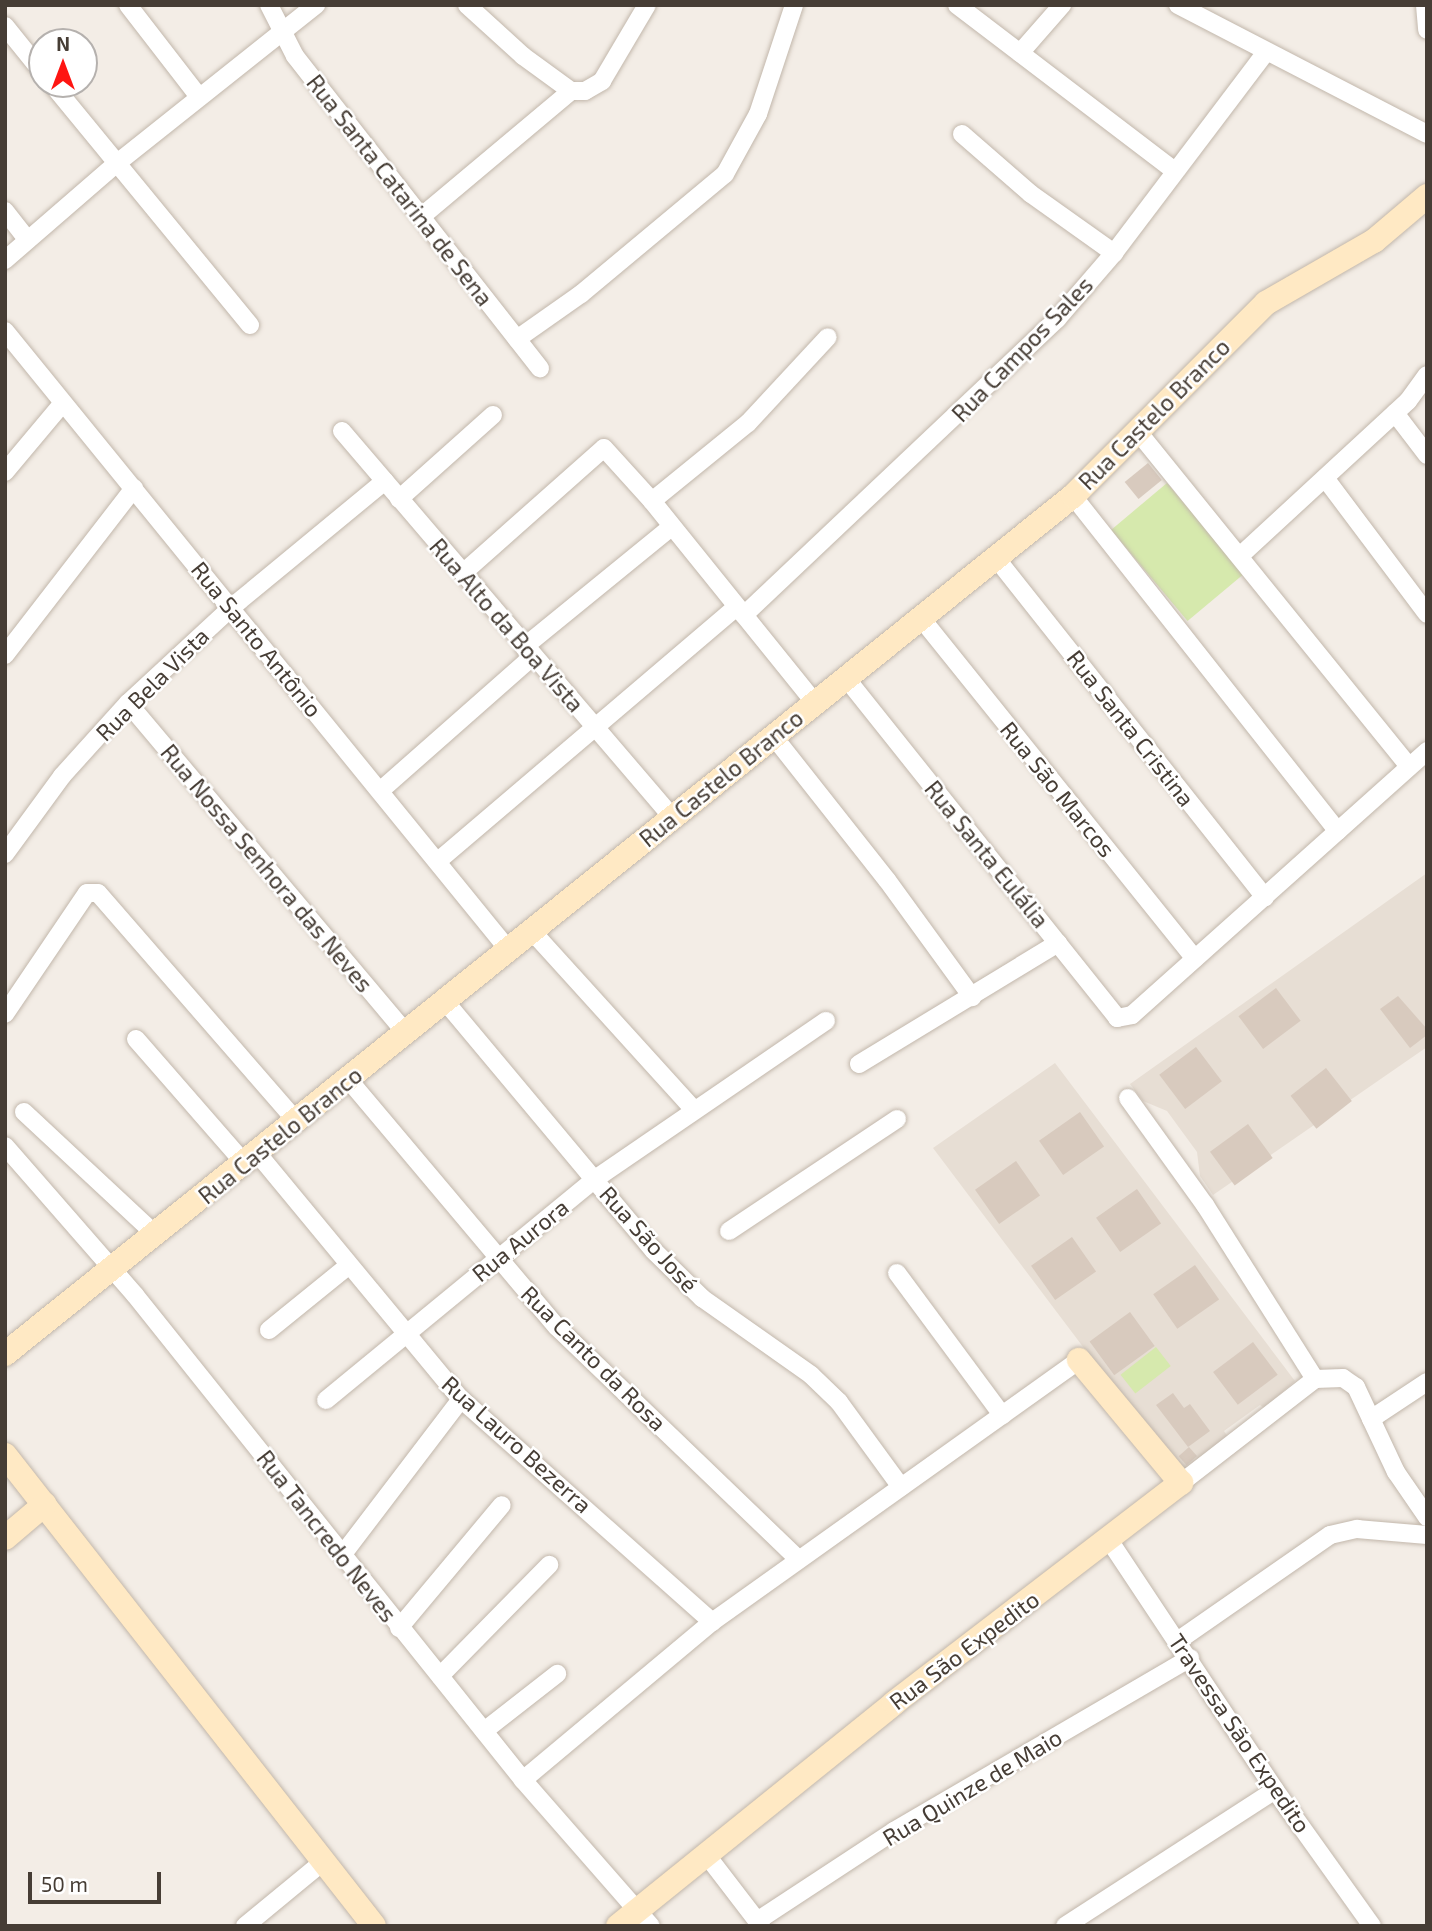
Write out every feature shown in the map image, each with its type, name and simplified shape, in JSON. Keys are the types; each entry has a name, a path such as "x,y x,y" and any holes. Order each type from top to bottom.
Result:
{"street":[{"path":"128,5 199,97"},
{"name":"Rua Santa Catarina de Sena","path":"269,5 295,56 540,368"},
{"path":"5,260 116,163 316,5"},
{"path":"467,5 523,56 571,91 585,92 602,82 647,5"},
{"path":"517,339 581,294 724,174 758,114 794,5"},
{"path":"957,5 1175,171"},
{"path":"1020,53 1062,5"},
{"path":"1178,5 1427,134"},
{"path":"1425,5 1427,30"},
{"path":"5,26 28,55"},
{"name":"Rua Campos Sales","path":"438,861 594,726 740,611 974,402 1057,319 1114,253 1266,52"},
{"path":"422,216 571,91"},
{"path":"63,98 250,325"},
{"path":"962,134 1031,194 1114,253"},
{"name":"Rua Castelo Branco","path":"5,1354 156,1236 530,929 673,818 1073,496 1139,433 1266,303 1374,242 1427,196"},
{"path":"5,211 27,239"},
{"name":"Rua Santo Antônio","path":"5,331 507,948"},
{"path":"652,501 748,424 828,337"},
{"path":"1241,555 1395,413 1427,374"},
{"path":"5,472 63,403"},
{"path":"1395,413 1427,455"},
{"path":"398,499 493,415"},
{"name":"Rua Alto da Boa Vista","path":"342,431 528,652 673,818"},
{"path":"1139,433 1241,555 1409,767"},
{"path":"463,573 604,448 652,501 815,703"},
{"path":"1325,478 1427,614"},
{"name":"Rua Bela Vista","path":"5,854 62,776 128,703 232,607 385,481"},
{"path":"5,655 134,488"},
{"path":"1073,496 1338,831"},
{"path":"380,791 528,652 671,527"},
{"name":"Rua Santa Cristina","path":"996,558 1265,897"},
{"name":"Rua São Marcos","path":"921,618 1195,959"},
{"name":"Rua Santa Eulália","path":"846,678 1058,943 1111,1014 1125,1019 1132,1015 1195,959"},
{"name":"Rua Nossa Senhora das Neves","path":"128,703 405,1032"},
{"path":"774,737 887,880 972,997"},
{"path":"1195,959 1427,751"},
{"path":"5,1014 87,893 102,895 297,1122"},
{"path":"530,929 693,1109"},
{"path":"859,1064 1058,943"},
{"name":"Rua São José","path":"444,1000 653,1250 702,1298 811,1375 839,1402 901,1487"},
{"name":"Rua Aurora","path":"326,1400 595,1179 693,1109 826,1021"},
{"name":"Rua Lauro Bezerra","path":"136,1039 251,1159 348,1266 461,1399 712,1622"},
{"name":"Rua Canto da Rosa","path":"348,1079 557,1327 799,1559"},
{"path":"1128,1098 1212,1216 1315,1379 1343,1378 1356,1387 1396,1472 1427,1517"},
{"path":"24,1112 156,1236"},
{"path":"729,1231 897,1119"},
{"name":"Rua Tancredo Neves","path":"5,1146 113,1270 523,1780 644,1918"},
{"path":"269,1330 348,1266"},
{"path":"897,1273 1002,1415"},
{"path":"523,1780 712,1622 1079,1360 1181,1483"},
{"name":"Rua São Expedito","path":"618,1926 644,1918 705,1853 1315,1379"},
{"path":"1371,1419 1427,1382"},
{"path":"343,1554 461,1399"},
{"path":"5,1455 325,1860 374,1926"},
{"path":"5,1538 45,1504"},
{"path":"399,1628 502,1505"},
{"path":"1179,1640 1330,1535 1357,1529 1427,1535"},
{"name":"Travessa São Expedito","path":"1109,1539 1179,1640 1275,1790 1370,1925"},
{"path":"440,1676 549,1565"},
{"name":"Rua Quinze de Maio","path":"759,1923 894,1832 1190,1658"},
{"path":"484,1731 557,1674"},
{"path":"1065,1926 1275,1790"},
{"path":"705,1853 759,1923"},
{"path":"245,1926 325,1860"}],"shaded area":[{"path":"1427,873 1427,1047 1213,1195 1200,1176 1197,1152 1167,1111 1143,1101 1130,1084"},
{"path":"1055,1063 1295,1381 1264,1408 1260,1405 1224,1431 1230,1440 1186,1472 1105,1376 933,1148"}],"green space":[{"path":"1167,483 1243,574 1188,621 1111,530"},
{"path":"1156,1347 1171,1366 1135,1394 1121,1375"}],"building":[{"path":"1148,463 1162,480 1139,499 1125,482"},
{"path":"1276,988 1301,1021 1263,1049 1238,1016"},
{"path":"1398,996 1427,1029 1427,1035 1410,1048 1380,1009"},
{"path":"1196,1047 1222,1081 1185,1109 1159,1075"},
{"path":"1326,1068 1352,1101 1316,1129 1291,1096"},
{"path":"1080,1112 1104,1146 1063,1175 1039,1141"},
{"path":"1248,1124 1273,1158 1235,1186 1210,1152"},
{"path":"1016,1161 1040,1195 999,1224 975,1190"},
{"path":"1137,1189 1161,1223 1120,1252 1096,1218"},
{"path":"1072,1237 1096,1271 1055,1300 1031,1266"},
{"path":"1195,1265 1219,1299 1177,1329 1153,1294"},
{"path":"1130,1312 1155,1346 1114,1375 1090,1341"},
{"path":"1253,1342 1278,1375 1238,1405 1213,1372"},
{"path":"1173,1393 1184,1408 1190,1404 1210,1431 1188,1447 1156,1405"},
{"path":"1189,1447 1197,1456 1187,1465 1179,1456"}]}
